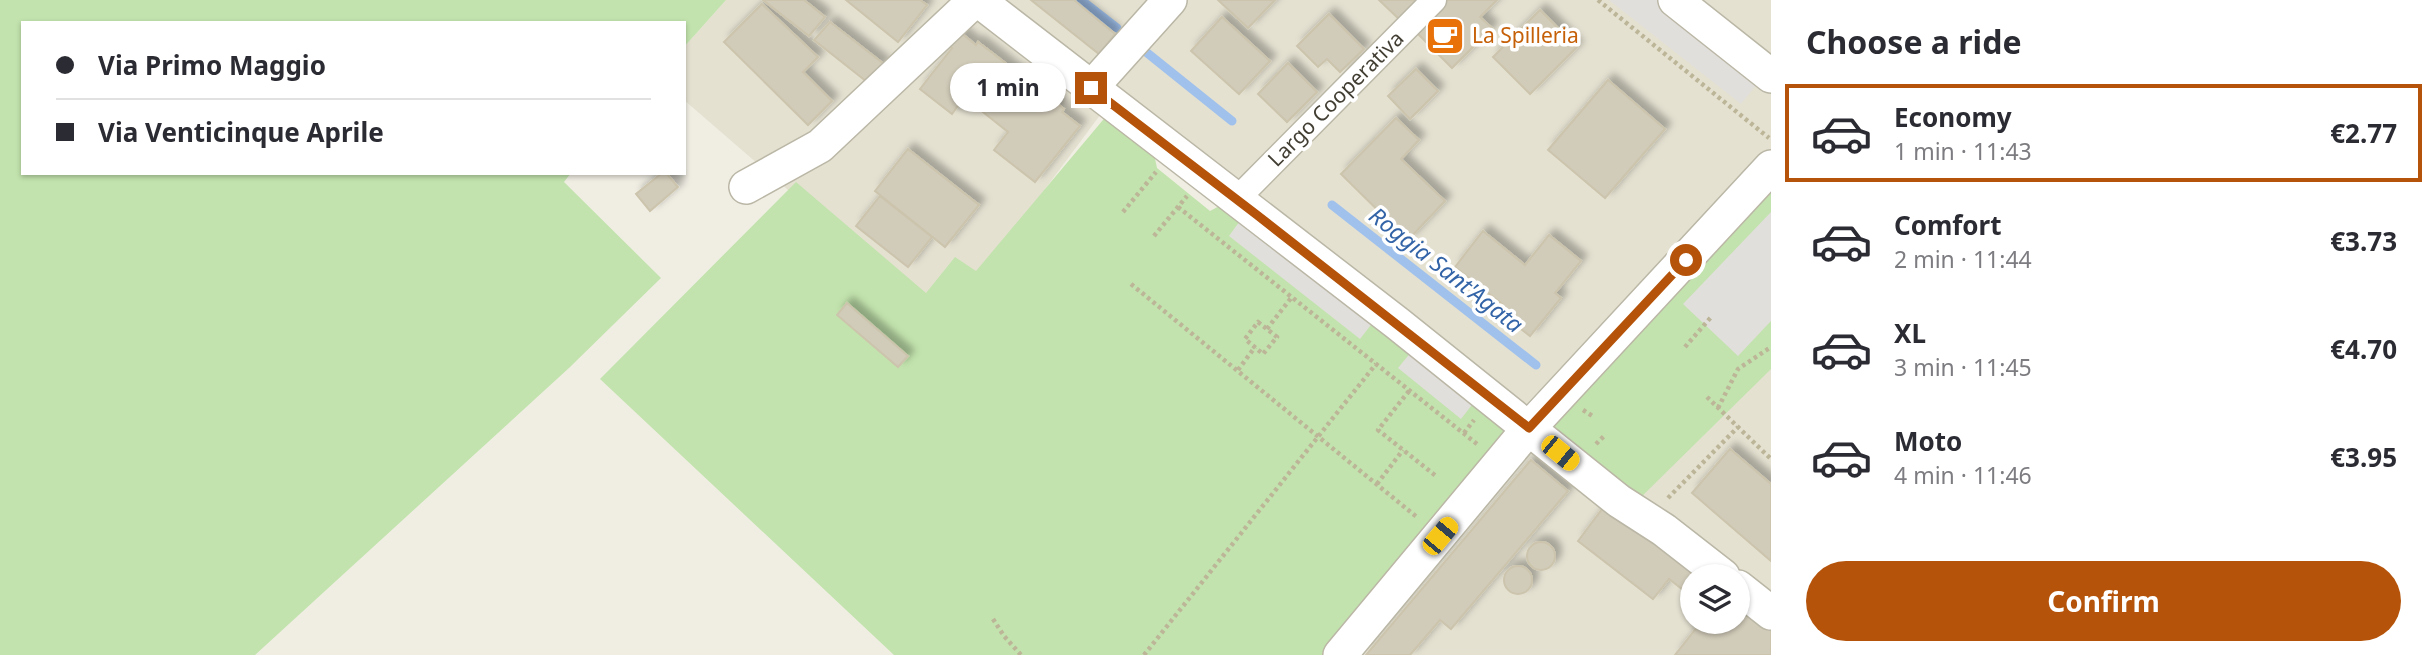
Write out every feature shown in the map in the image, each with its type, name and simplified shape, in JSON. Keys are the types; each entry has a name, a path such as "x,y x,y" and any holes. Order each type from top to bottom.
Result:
{"street":[{"path":"746,187 820,146 976,0 1237,199 1619,501 1707,564"},
{"path":"1091,88 1170,0"},
{"name":"Largo Cooperativa","path":"1237,199 1434,0"},
{"path":"1675,0 1771,76"},
{"path":"1340,655 1529,428 1771,167"},
{"path":"1750,596 1771,613"}],"path":[{"path":"1598,0 1771,139"},
{"path":"1123,212 1174,151"},
{"path":"1154,236 1205,175"},
{"path":"1178,207 1479,446"},
{"path":"1131,284 1440,536"},
{"path":"1267,329 1291,298"},
{"path":"1685,346 1712,316"},
{"path":"1258,322 1267,329 1277,337 1264,354 1245,339 1258,322"},
{"path":"1238,370 1255,347"},
{"path":"1718,408 1738,369 1771,347"},
{"path":"1144,655 1376,364"},
{"path":"1409,391 1378,430 1436,476"},
{"path":"1707,397 1771,459"},
{"path":"1647,519 1738,427"},
{"path":"1377,484 1403,450"},
{"path":"993,619 1021,655"}],"shaded area":[{"path":"726,0 1771,0 1771,655 1346,655 1544,417 1115,95 944,325 686,102 686,45"},
{"path":"1609,0 1669,0 1764,75 1741,104"},
{"path":"1771,212 1771,321 1738,356 1683,304"},
{"path":"1242,218 1374,321 1360,339 1229,236"},
{"path":"1412,351 1475,401 1461,419 1398,368"}],"green space":[{"path":"0,0 726,0 686,45 686,21 21,21 21,175 569,175 564,182 661,278 569,368 255,655 0,655"},
{"path":"1108,114 1152,145 1157,168 1210,211 1225,203 1519,426 1325,655 894,655 600,379 796,182 926,293 955,257 976,271"},
{"path":"1771,168 1771,369 1631,507 1530,427"}],"building":[{"path":"763,0 804,0 825,17 809,36"},
{"path":"846,0 920,0 927,5 898,42"},
{"path":"1031,0 1074,0 1115,34 1099,54"},
{"path":"1218,0 1275,0 1248,28"},
{"path":"1379,0 1422,0 1401,21"},
{"path":"1441,0 1497,0 1480,17 1492,28 1452,68 1413,29"},
{"path":"762,4 818,57 803,72 832,101 808,125 724,42"},
{"path":"1540,10 1577,47 1530,94 1493,57"},
{"path":"1329,14 1364,49 1340,72 1327,59 1318,67 1297,46"},
{"path":"1222,17 1270,61 1239,94 1191,51"},
{"path":"830,22 884,64 867,82 814,40"},
{"path":"960,32 976,45 978,42 1021,75 1064,109 1062,112 1080,126 1035,182 994,150 1008,132 964,97 952,114 920,89 952,48 949,45"},
{"path":"1288,63 1317,92 1287,122 1258,94"},
{"path":"1416,69 1438,91 1410,119 1388,96"},
{"path":"1608,80 1665,129 1605,198 1548,150"},
{"path":"1396,118 1419,140 1401,159 1445,201 1408,240 1341,174"},
{"path":"908,149 979,205 945,247 875,191"},
{"path":"660,175 668,175 678,187 650,211 636,194"},
{"path":"880,196 932,237 908,267 856,226"},
{"path":"1483,231 1525,265 1549,235 1581,261 1555,293 1561,298 1530,336 1497,310 1502,304 1455,267"},
{"path":"847,303 908,356 898,367 837,315"},
{"path":"1730,449 1771,484 1771,561 1692,493"},
{"path":"1531,460 1568,491 1451,629 1440,620 1410,655 1366,655"},
{"path":"1606,504 1684,564 1680,564 1680,588 1669,579 1653,599 1578,541"},
{"path":"1541,542 1551,546 1555,556 1551,566 1541,570 1531,566 1527,556 1531,546"},
{"path":"1518,566 1528,570 1532,580 1528,590 1518,594 1508,590 1504,580 1508,570"},
{"path":"1750,610 1771,627 1771,655 1675,655 1692,634 1750,634"}],"waterway":[{"name":"Roggia Sant'Agata","path":"1081,0 1117,28"},
{"name":"Roggia Sant'Agata","path":"1146,52 1232,121"},
{"name":"Roggia Sant'Agata","path":"1332,205 1536,365"}],"place":[{"name":"La Spilleria","path":"1445,36"}],"route":[{"path":"1091,88 1529,428 1686,260"}]}
